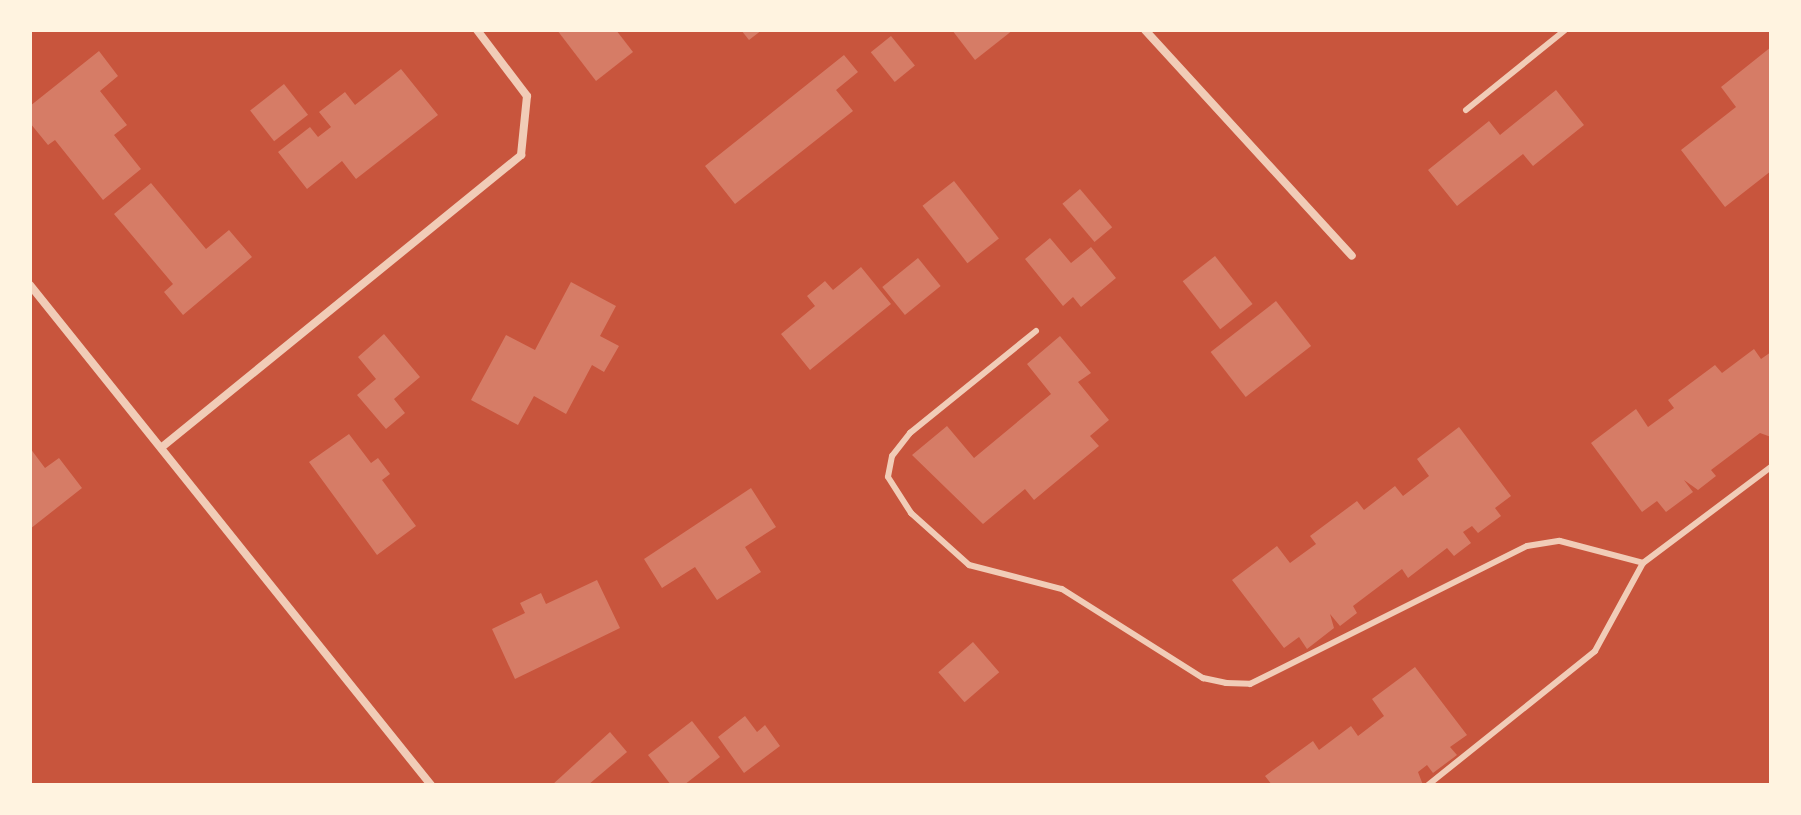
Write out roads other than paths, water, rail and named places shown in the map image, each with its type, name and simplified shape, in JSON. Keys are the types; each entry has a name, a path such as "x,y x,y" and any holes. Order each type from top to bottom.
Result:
{"street":[{"path":"162,447 521,155 527,96 477,30"},
{"path":"1145,30 1352,256"},
{"path":"30,285 431,785"}],"lane":[{"path":"1466,110 1565,30"},
{"path":"1036,331 910,433 892,456 888,477 911,513 969,565 1062,589 1203,678 1250,684 1527,546 1560,541 1643,563"},
{"path":"1428,785 1595,651 1643,563 1771,467"}]}
